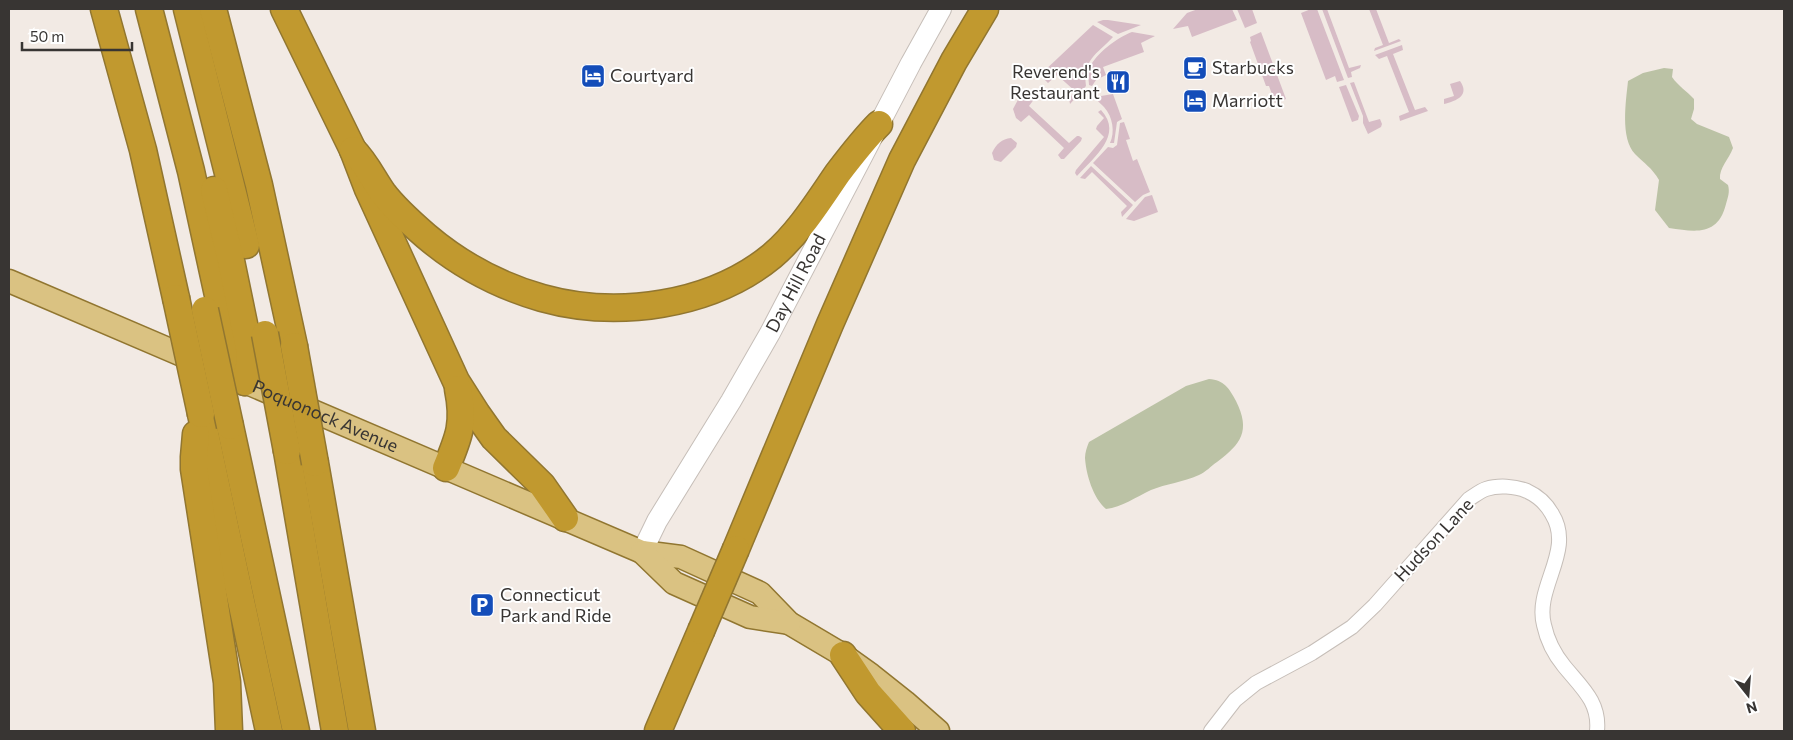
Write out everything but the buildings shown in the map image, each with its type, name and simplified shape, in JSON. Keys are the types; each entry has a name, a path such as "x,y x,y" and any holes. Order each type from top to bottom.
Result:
{"highway":[{"path":"104,9 143,150 269,731"},
{"path":"132,9 174,167 296,731"},
{"path":"149,9 191,170 231,355 235,367 245,382"},
{"path":"167,9 204,147 242,312 250,353 245,382"},
{"path":"187,9 227,165 265,334 336,731"},
{"path":"213,9 259,185 294,346 362,731"},
{"path":"284,9 353,150 368,189 456,381 494,438 542,485 565,518"},
{"path":"658,731 826,333 902,160 950,69 985,9"},
{"path":"353,150 394,206 442,248 473,269 506,285 542,298 572,304 629,306 665,302 696,295 734,281 761,264 778,250 799,228 851,156 879,124"},
{"path":"446,468 461,428 461,410 456,381"},
{"path":"201,414 195,445 194,469 227,682 229,731"},
{"path":"843,655 868,693 902,731"}],"main road":[{"name":"Day Hill Road","path":"642,552 657,522 731,401 774,324 941,9"},
{"name":"Poquonock Avenue","path":"9,281 642,552 674,583 750,617 789,623 843,655 888,688 938,731"}],"street":[{"name":"Hudson Lane","path":"1212,731 1235,700 1256,683 1312,653 1352,628 1375,605 1469,499 1485,489 1502,486 1526,490 1547,505 1554,517 1559,547 1557,559 1545,593 1542,609 1544,624 1556,655 1594,704 1598,719 1597,731"}],"shaded area":[{"path":"1198,9 1232,9 1237,20 1192,37 1188,26 1173,29 1187,13"},
{"path":"1237,9 1252,9 1257,23 1245,28"},
{"path":"1317,9 1344,80 1337,82 1335,76 1326,80 1301,13"},
{"path":"1322,9 1327,9 1349,68 1361,65 1360,68 1351,72 1352,77 1348,78"},
{"path":"1369,9 1376,9 1389,43 1399,39 1401,41 1374,51 1375,48 1383,45"},
{"path":"1103,20 1141,25 1118,34 1097,22"},
{"path":"1093,25 1113,37 1092,58 1087,69 1086,86 1070,104 1069,99 1075,91 1057,75 1048,83 1042,77 1042,73"},
{"path":"1132,32 1155,36 1141,43 1144,52 1103,67 1106,75 1096,80 1092,86 1089,85 1088,71 1096,58 1114,42"},
{"path":"1261,32 1286,99 1275,103 1269,86 1266,86 1250,42 1250,37"},
{"path":"1402,45 1403,50 1393,54 1415,110 1425,107 1428,111 1400,121 1399,116 1409,112 1387,56 1379,59 1375,55"},
{"path":"1664,68 1673,69 1672,77 1694,99 1691,119 1697,124 1729,137 1733,148 1720,175 1720,179 1729,188 1726,204 1718,222 1705,230 1669,228 1655,210 1659,180 1651,169 1635,154 1627,139 1625,119 1628,81 1643,73"},
{"path":"1460,81 1464,90 1461,97 1444,104 1444,99 1454,96 1450,84"},
{"path":"1354,82 1369,122 1380,119 1382,124 1381,127 1368,134 1350,83"},
{"path":"1346,85 1359,116 1358,120 1352,122 1339,87"},
{"path":"1024,92 1030,92 1035,95 1029,106 1069,143 1077,136 1082,138 1064,159 1061,159 1058,155 1064,148 1029,115 1021,122 1016,118 1013,109"},
{"path":"1094,94 1101,96 1113,94 1122,119 1117,122 1114,143 1110,143 1113,129 1109,115"},
{"path":"1101,110 1107,119 1108,137 1098,153 1077,176 1076,170 1104,137 1096,129 1104,118 1098,112"},
{"path":"1124,122 1130,139 1126,140 1133,161 1137,159 1150,192 1135,202 1093,163 1108,147 1113,148 1117,145 1120,123"},
{"path":"1011,138 1017,143 1016,147 1001,162 994,160 992,153 995,147 1000,142"},
{"path":"1091,166 1133,205 1122,217 1121,212 1127,206 1092,172 1085,179 1080,178"},
{"path":"1152,195 1158,212 1134,221 1126,219 1145,197"},
{"path":"1209,379 1219,381 1226,386 1236,401 1243,421 1243,429 1238,443 1202,474 1151,490 1123,504 1106,509 1097,499 1087,471 1085,458 1089,442 1186,386"}],"place":[{"name":"Starbucks","path":"1195,68"},
{"name":"Courtyard","path":"593,76"},
{"name":"Reverend's Restaurant","path":"1118,82"},
{"name":"Marriott","path":"1195,101"},
{"name":"Connecticut Park and Ride","path":"482,605"}]}
